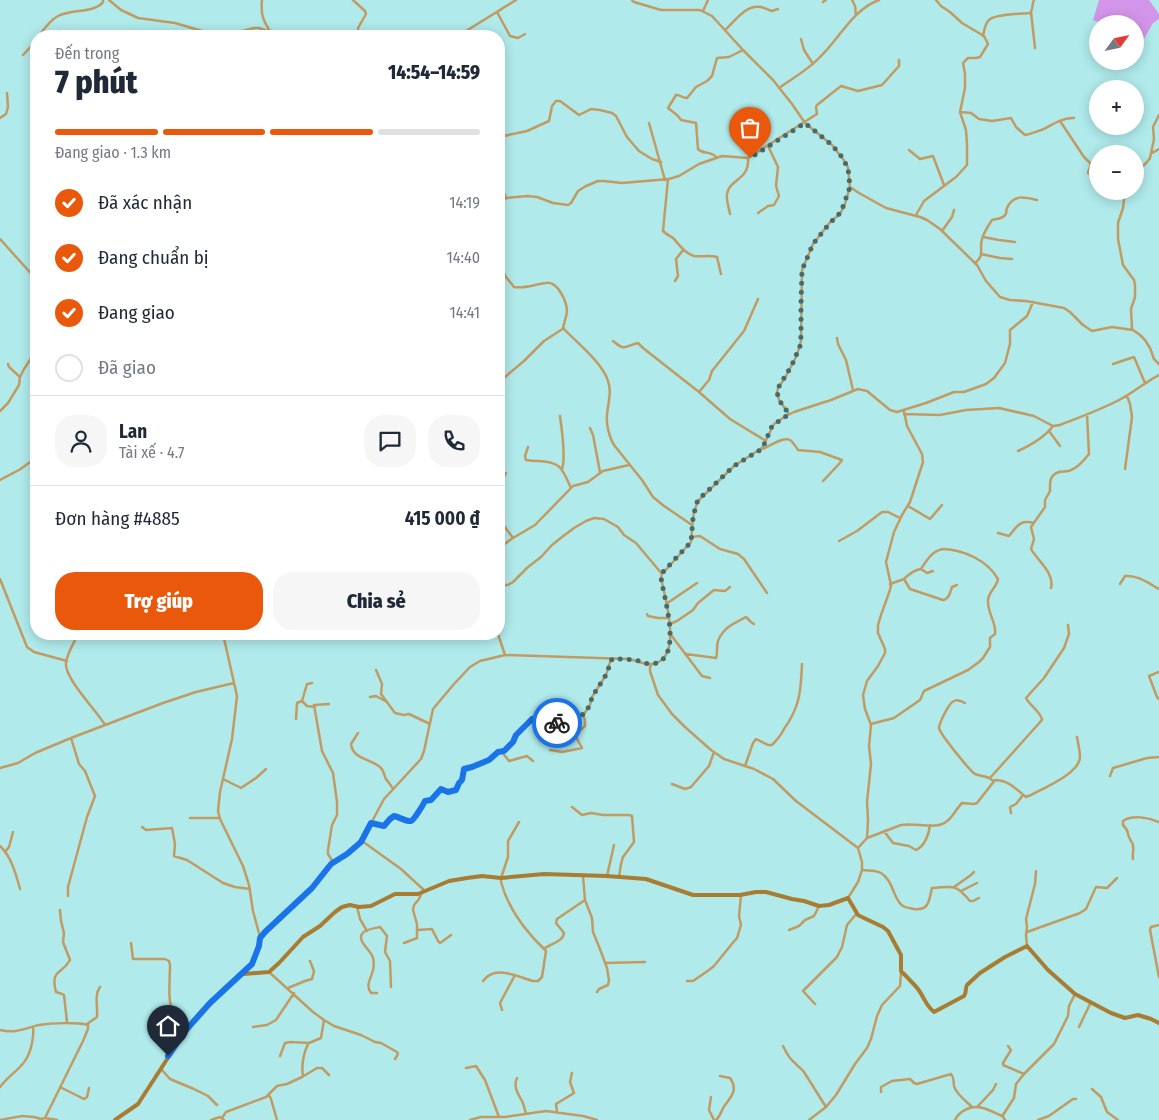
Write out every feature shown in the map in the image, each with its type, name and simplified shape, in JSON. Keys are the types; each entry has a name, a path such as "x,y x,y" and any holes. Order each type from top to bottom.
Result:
{"street":[{"path":"44,30 57,17 70,12 97,8 103,0"},
{"path":"109,0 121,10 138,18 197,30"},
{"path":"262,0 261,14 269,30"},
{"path":"353,0 366,14 358,30"},
{"path":"468,30 516,0"},
{"path":"632,0 660,9 703,11 712,16 780,88 805,123 832,145 848,168 850,187 841,212 813,244 802,270 800,346 777,392 779,400 789,414"},
{"path":"703,11 708,0"},
{"path":"852,0 856,15"},
{"path":"780,88 824,54 856,15 868,5 879,0"},
{"path":"916,215 924,202 962,171 967,162 966,130 960,112 965,88 963,63 968,58 976,58 982,55 988,44 983,36 962,23 940,6 936,0"},
{"path":"1034,0 1031,12 1035,48"},
{"path":"725,30 746,10 751,8 762,7 772,12 778,9"},
{"path":"497,12 510,36 518,38 525,34"},
{"path":"983,36 987,22 990,19 998,16 1031,12"},
{"path":"247,30 254,28 264,30"},
{"path":"801,39 804,50 813,64"},
{"path":"23,55 30,47"},
{"path":"717,158 712,153 702,152 698,149 696,123 681,120 668,108 676,95 687,98 696,87 709,79 713,74 717,58 729,57 743,50"},
{"path":"506,198 528,196 568,205 578,191 598,181 622,183 667,179 679,176 697,165 724,156 748,158 817,114 817,105 841,86 858,91 875,88 884,84 899,66 899,60"},
{"path":"0,118 6,114 8,93"},
{"path":"505,136 527,130 549,121 553,104 556,101 560,101 579,115 591,109 612,113 616,116 627,137 639,152 661,162"},
{"path":"960,112 971,114 979,119 992,121 1010,118 1024,135 1044,129 1060,121 1074,118"},
{"path":"1144,165 1151,154 1154,139 1153,127 1159,115"},
{"path":"1060,121 1089,162"},
{"path":"649,123 667,179 663,230 689,254 717,257 721,274"},
{"path":"758,213 768,206 774,205 779,196 776,186 778,167 768,146"},
{"path":"1151,154 1159,149"},
{"path":"908,150 920,159 932,156 944,184"},
{"path":"730,214 727,194 730,186 740,179 747,170 748,158"},
{"path":"850,187 886,208 916,215 927,220 942,231 975,263 986,282 1000,297 1064,308 1092,331 1112,327 1132,329 1140,335 1159,364"},
{"path":"975,263 979,260 983,236 992,220 1000,219 1005,215 1008,206 1017,198 1037,200"},
{"path":"1124,200 1118,223 1118,239 1123,265 1134,280 1135,285 1135,297 1131,309 1132,329"},
{"path":"942,231 952,217 954,210"},
{"path":"983,236 1015,242"},
{"path":"0,239 30,272"},
{"path":"675,280 678,276 675,260 683,250"},
{"path":"981,254 1012,259"},
{"path":"505,275 516,288 546,282 555,285 567,308 564,328 544,342 505,377"},
{"path":"699,392 709,380 712,371 744,331 758,299"},
{"path":"904,413 954,392 964,392 983,386 990,381 1000,372 1005,363 1010,344 1010,330 1027,316 1033,302"},
{"path":"564,328 595,361 607,378 610,392 606,419 609,434 614,445 653,497 692,525"},
{"path":"837,338 846,360 853,390"},
{"path":"613,341 622,348 638,343 730,419 766,441"},
{"path":"1113,364 1134,357 1145,383"},
{"path":"0,411 8,403 19,385 20,377 30,361"},
{"path":"8,364 8,367 20,377"},
{"path":"1018,451 1029,446 1050,431 1053,426 1107,406 1159,375"},
{"path":"760,450 772,426 789,414 836,398 853,390 861,389 867,391 892,411 897,412 940,415 962,410 999,408 1034,416 1053,426"},
{"path":"1125,469 1132,417 1126,396"},
{"path":"867,838 871,724 865,709 863,695 867,681 885,653 878,633 878,625 890,593 886,561 894,532 912,496 923,459 909,432 904,413"},
{"path":"1051,588 1052,581 1049,574 1031,549 1034,540 1031,527 1045,507 1045,500 1050,491 1049,484 1051,478 1058,472 1072,470 1089,454 1087,414"},
{"path":"560,416 562,469"},
{"path":"590,428 600,472"},
{"path":"1050,431 1060,446"},
{"path":"260,938 267,929 312,888 333,862 347,854 362,841 382,800 421,759 434,708 470,667 484,659 505,654 628,659 652,664 658,662 665,656 669,646 670,633 661,578 662,574 690,544 694,512 698,500 734,466 760,450 786,438 797,449 820,452 842,460 822,481"},
{"path":"528,447 524,456 528,461 540,461 558,465 562,469 571,488"},
{"path":"0,480 30,462"},
{"path":"505,544 535,525 571,488 588,482 600,472 629,465"},
{"path":"908,506 930,519 942,505"},
{"path":"839,541 856,532 882,512 888,512 900,518"},
{"path":"505,585 513,582 558,540 574,528 594,518 604,519 618,527 624,535 636,543 662,574"},
{"path":"998,533 1010,536 1020,523 1034,524"},
{"path":"505,527 513,538"},
{"path":"692,537 700,536 720,549 740,555 767,593"},
{"path":"871,724 894,718 920,700 925,690 968,670 979,662 990,647 990,638 995,634 996,627 989,611 988,597 997,584 998,579 990,569 966,553 939,550 932,554 921,569 904,579 890,584"},
{"path":"921,569 927,573 933,571"},
{"path":"1120,584 1125,576 1128,576 1142,579 1159,589"},
{"path":"0,579 27,648 34,652 66,661"},
{"path":"904,579 910,589 943,600 950,594 952,587 957,585"},
{"path":"666,604 697,583"},
{"path":"670,624 678,621 693,610 698,603 715,590 725,591 730,587"},
{"path":"647,614 656,618 669,618"},
{"path":"686,654 716,658 718,654 717,644 726,629 746,617 754,624"},
{"path":"990,778 1042,720 1041,716 1029,704 1026,698 1052,669 1064,648 1069,634 1068,625"},
{"path":"670,633 702,676 710,678"},
{"path":"75,640 66,661 67,670 105,725"},
{"path":"115,1120 138,1104 186,1030 210,1003 254,962 259,946 260,938 250,889 243,866 220,818 218,804 232,739 237,696 225,640"},
{"path":"500,640 505,654"},
{"path":"371,823 384,826 394,816 411,821 415,818 425,801 431,800 441,789 448,792 456,790 462,780 464,769 489,760 498,752 502,752 532,719 540,718 549,726 583,715 606,675 612,659"},
{"path":"241,975 269,972 283,960 300,939 320,926 339,908 350,905 368,907 395,894 418,894 451,880 476,876 501,878 544,874 583,876 608,873 619,877 646,879 694,895 741,895 771,892 819,906 829,905 848,898 858,882 862,870 858,848 796,802 773,779 762,772 728,761 714,752 672,714 663,703 652,677 650,669 652,664"},
{"path":"745,766 756,739 772,745 791,720 797,707 800,693 802,664"},
{"path":"376,670 382,684 381,694 396,714 409,714 430,724"},
{"path":"1159,672 1150,676 1159,699"},
{"path":"0,768 18,763 35,753 71,738 183,696 234,683"},
{"path":"296,719 297,703 302,701 307,684 312,684"},
{"path":"370,697 376,696 387,702"},
{"path":"966,702 958,700 952,702 939,728 970,770 975,774 990,778 993,782"},
{"path":"302,701 307,706 315,707"},
{"path":"315,707 315,704 329,704"},
{"path":"315,707 322,751 333,773 336,796 337,816 332,825 328,850 333,862"},
{"path":"550,750 561,752 582,748 575,735 585,726 583,715"},
{"path":"358,733 351,744 352,749 360,757 382,768 393,789"},
{"path":"858,848 867,838 906,824 940,825 946,822 962,803 977,803 996,780 1009,783 1026,797 1031,796 1074,770 1080,758 1077,737"},
{"path":"68,896 68,887 95,796 85,771 79,764 71,738"},
{"path":"502,752 509,761 527,756 534,761"},
{"path":"672,784 686,789 691,787 709,766 714,752"},
{"path":"1110,776 1115,768 1147,758 1159,757"},
{"path":"223,779 241,788 266,769"},
{"path":"1011,813 1010,806 1016,804 1023,795"},
{"path":"572,806 582,815 591,813 632,816 634,842 623,857 619,877"},
{"path":"190,818 220,818"},
{"path":"1133,859 1133,846 1128,831 1122,825 1123,821 1127,818 1148,818 1159,822"},
{"path":"483,981 492,973 502,972 533,981 540,980 542,976 546,952 524,928 502,886 501,878 508,857 508,840 519,822"},
{"path":"884,831 893,843 909,846 916,850 924,842 930,825"},
{"path":"142,827 146,830 172,828 175,844 174,856 187,860 224,883 250,889"},
{"path":"5,852 9,847 13,832"},
{"path":"362,841 401,869 423,892"},
{"path":"0,846 5,852 20,889"},
{"path":"608,873 614,846"},
{"path":"862,870 876,872 884,876 889,881 898,901 906,908 919,909 924,907 930,900 932,888 954,887 962,891 970,901 979,898"},
{"path":"1036,871 1026,919 1028,946 1048,970 1075,994 1112,1014 1125,1018 1138,1014 1159,1023"},
{"path":"954,887 974,872"},
{"path":"583,876 593,932 605,963 609,983 597,992"},
{"path":"1027,932 1080,913 1086,909 1096,887 1107,888 1117,878"},
{"path":"962,891 977,883"},
{"path":"404,943 417,938 413,910 414,905 423,892"},
{"path":"687,980 693,981 709,970 738,938 741,926 739,914 741,895"},
{"path":"810,1119 826,1107 836,1095 868,1045 882,1006 900,986 901,955 888,931 857,913 848,898"},
{"path":"544,949 564,936 564,933 556,923 557,919 586,900"},
{"path":"789,930 814,916 819,906"},
{"path":"357,907 360,919 367,931"},
{"path":"60,910 60,921 64,933 63,942 70,960 55,976 54,984 56,992 64,995 68,1022"},
{"path":"815,1004 803,991 837,957 842,947 847,925 857,913"},
{"path":"1159,925 1151,927 1150,930 1159,977"},
{"path":"377,993 372,993 369,989 369,980 374,964 372,953 361,938 363,932 380,927 387,936 385,952 390,961 390,988"},
{"path":"417,930 432,929 440,942 443,942 451,935"},
{"path":"131,943 133,959 169,961 170,1008 186,1030"},
{"path":"901,971 917,989 927,1006 933,1011 964,996 966,986 980,973 1028,946"},
{"path":"288,988 305,980 312,979 314,971 310,962"},
{"path":"605,963 646,962"},
{"path":"269,972 324,1020 334,1026 381,1043 397,1052 398,1054 395,1059"},
{"path":"502,1010 500,1003 515,975"},
{"path":"0,1030 15,1032 38,1025 68,1022 87,1024 97,1017 97,992 100,987"},
{"path":"252,1027 267,1025 276,1020 294,994"},
{"path":"1002,1116 1014,1098 1016,1084 1054,1044 1068,1016 1069,1006 1075,994"},
{"path":"1079,1027 1091,1002"},
{"path":"280,1056 285,1043 308,1044 321,1038 324,1020"},
{"path":"45,1118 70,1070 88,1029 87,1024"},
{"path":"0,1087 6,1079 19,1069 29,1056 34,1027"},
{"path":"303,1076 301,1067 302,1057 308,1044"},
{"path":"783,1046 788,1056 804,1072 826,1107"},
{"path":"1008,1046 1011,1050 1002,1063 1003,1065 1024,1074"},
{"path":"211,1120 223,1119 228,1111 269,1095 277,1086 286,1085 320,1067 329,1075"},
{"path":"466,1068 478,1067 484,1077 499,1117"},
{"path":"161,1068 170,1079 194,1088 208,1096 217,1105"},
{"path":"557,1112 556,1104 574,1093 570,1082 572,1074"},
{"path":"880,1092 881,1087 893,1081 909,1079 917,1084 951,1074 957,1092 971,1106"},
{"path":"711,1097 710,1113 715,1120 732,1097 733,1083 730,1078 720,1076"},
{"path":"517,1078 515,1081 518,1095 523,1103 526,1114"},
{"path":"978,1106 996,1084"},
{"path":"60,1087 84,1099 87,1097 89,1088"},
{"path":"1092,1090 1102,1097 1106,1110 1118,1120"},
{"path":"269,1095 272,1099 277,1120"},
{"path":"1038,1120 1049,1116 1076,1098"},
{"path":"954,1120 971,1106 978,1106 1002,1116 1005,1120"},
{"path":"470,1120 482,1116 499,1117 546,1111 583,1116 597,1120"},
{"path":"0,1120 22,1116 57,1120"}],"shaded area":[{"path":"1099,0 1149,0 1159,14 1159,19 1153,23 1144,39 1144,15 1094,15"}],"way so far":[{"path":"557,723 584,714 598,686 606,675 612,659 636,660 652,664 665,656 670,640 670,624 661,577 663,572 691,542 693,518 698,500 734,466 760,450 772,426 789,414 779,400 777,392 800,346 802,270 813,244 844,207 850,187 848,168 835,149 805,123 750,158"}],"route":[{"path":"168,1056 186,1030 210,1003 254,962 260,938 265,932 312,888 335,860 347,854 361,842 371,823 384,826 394,816 411,821 415,818 425,801 431,800 441,789 448,792 456,790 463,778 464,769 489,760 498,752 504,751 530,720 540,718 549,726 557,723"}]}
